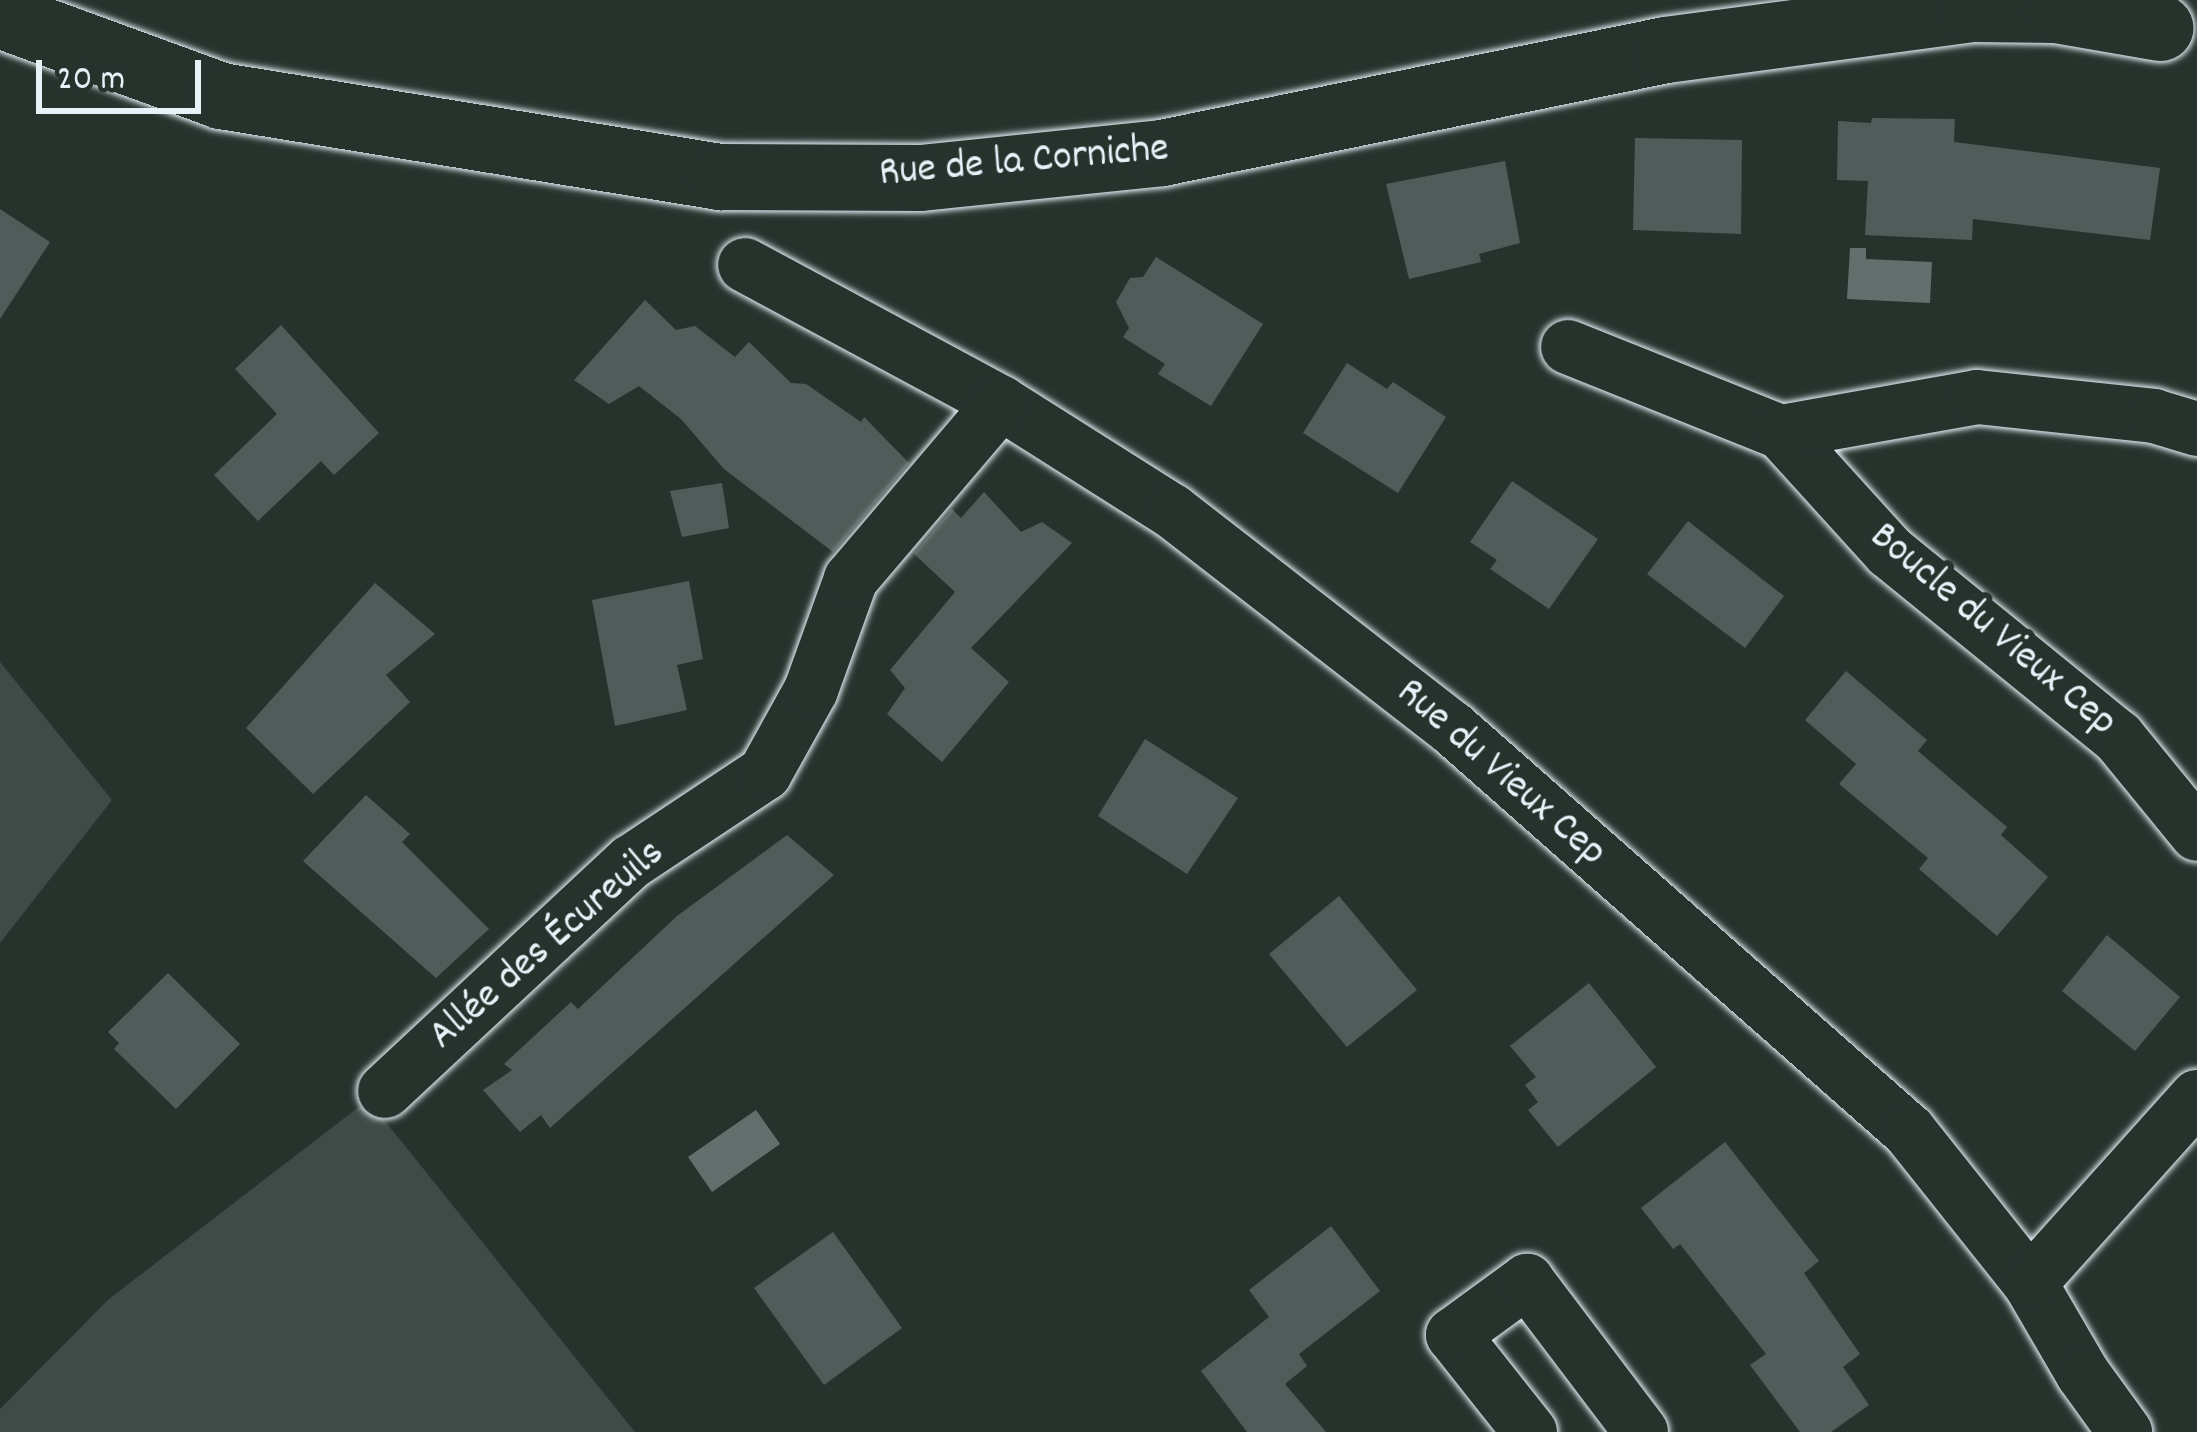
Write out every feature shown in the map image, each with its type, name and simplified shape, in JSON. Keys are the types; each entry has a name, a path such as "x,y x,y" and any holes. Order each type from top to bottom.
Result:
{"main road":[{"name":"Rue de la Corniche","path":"0,15 221,96 720,178 921,178 1162,153 1666,50 1966,4 2070,5 2170,27"}],"street":[{"name":"Rue du Vieux Cep","path":"745,265 1001,403 1172,511 1452,728 1909,1131 2030,1282 2083,1374 2125,1432"},
{"name":"Boucle du Vieux Cep","path":"1568,347 1781,432 1890,552 2119,737 2197,834"},
{"path":"1781,432 1977,397 2154,416 2197,429"},
{"name":"Allée des Écureuils","path":"386,1091 632,862 765,772 811,690 851,579 1001,403"},
{"path":"2030,1282 2197,1097"},
{"path":"1530,1432 1453,1335 1527,1281 1641,1432"}],"shaded area":[{"path":"1850,248 1866,248 1866,259 1932,262 1930,303 1847,299"},
{"path":"0,662 112,800 0,943"},
{"path":"368,1100 635,1432 0,1432 0,1409 109,1299"},
{"path":"756,1110 780,1144 712,1192 688,1157"}],"building":[{"path":"1872,118 1955,119 1954,142 2160,168 2150,240 1973,219 1972,240 1865,235 1868,181 1837,180 1838,121 1871,123"},
{"path":"1635,138 1742,140 1741,234 1633,230"},
{"path":"1505,161 1520,243 1479,254 1481,262 1409,279 1386,184"},
{"path":"0,209 50,242 0,319"},
{"path":"1156,257 1263,324 1211,406 1158,374 1165,364 1123,337 1129,328 1116,302 1130,278 1143,277"},
{"path":"645,300 676,330 695,326 735,357 749,342 791,383 806,384 861,422 864,417 909,463 833,552 724,469 681,419 639,386 609,404 574,380"},
{"path":"281,325 379,433 334,475 321,461 258,521 214,475 277,414 235,369"},
{"path":"1347,363 1387,389 1393,382 1446,417 1398,493 1303,433"},
{"path":"1512,481 1598,539 1549,609 1490,569 1497,560 1470,542"},
{"path":"722,483 729,528 682,537 670,491"},
{"path":"984,492 1021,532 1042,522 1072,543 971,648 1009,682 942,762 887,714 905,688 890,670 955,592 914,554 952,509 961,518"},
{"path":"1688,521 1784,596 1745,648 1647,574"},
{"path":"689,581 703,659 677,665 687,710 615,726 592,600"},
{"path":"375,583 435,634 386,675 410,702 313,794 246,728"},
{"path":"1846,671 1927,740 1918,751 2007,827 2001,835 2048,877 1997,936 1919,869 1928,858 1839,784 1856,764 1805,720"},
{"path":"1145,739 1238,798 1187,874 1098,816"},
{"path":"366,795 410,834 402,842 489,929 436,978 303,861"},
{"path":"787,835 834,875 550,1128 541,1115 520,1132 483,1090 512,1070 504,1064 571,1002 578,1009 677,916"},
{"path":"1339,896 1417,990 1347,1047 1269,954"},
{"path":"2107,935 2180,997 2135,1051 2062,991"},
{"path":"168,973 240,1044 176,1109 114,1049 119,1043 108,1032"},
{"path":"1589,983 1656,1067 1558,1147 1528,1110 1538,1102 1525,1085 1536,1077 1510,1046"},
{"path":"1725,1142 1819,1261 1804,1273 1860,1354 1843,1367 1869,1405 1831,1432 1800,1432 1750,1365 1766,1354 1680,1244 1673,1249 1641,1208"},
{"path":"1331,1226 1380,1291 1299,1354 1307,1366 1285,1384 1326,1432 1247,1432 1201,1371 1269,1317 1249,1290"},
{"path":"833,1232 902,1328 824,1385 754,1288"}]}
